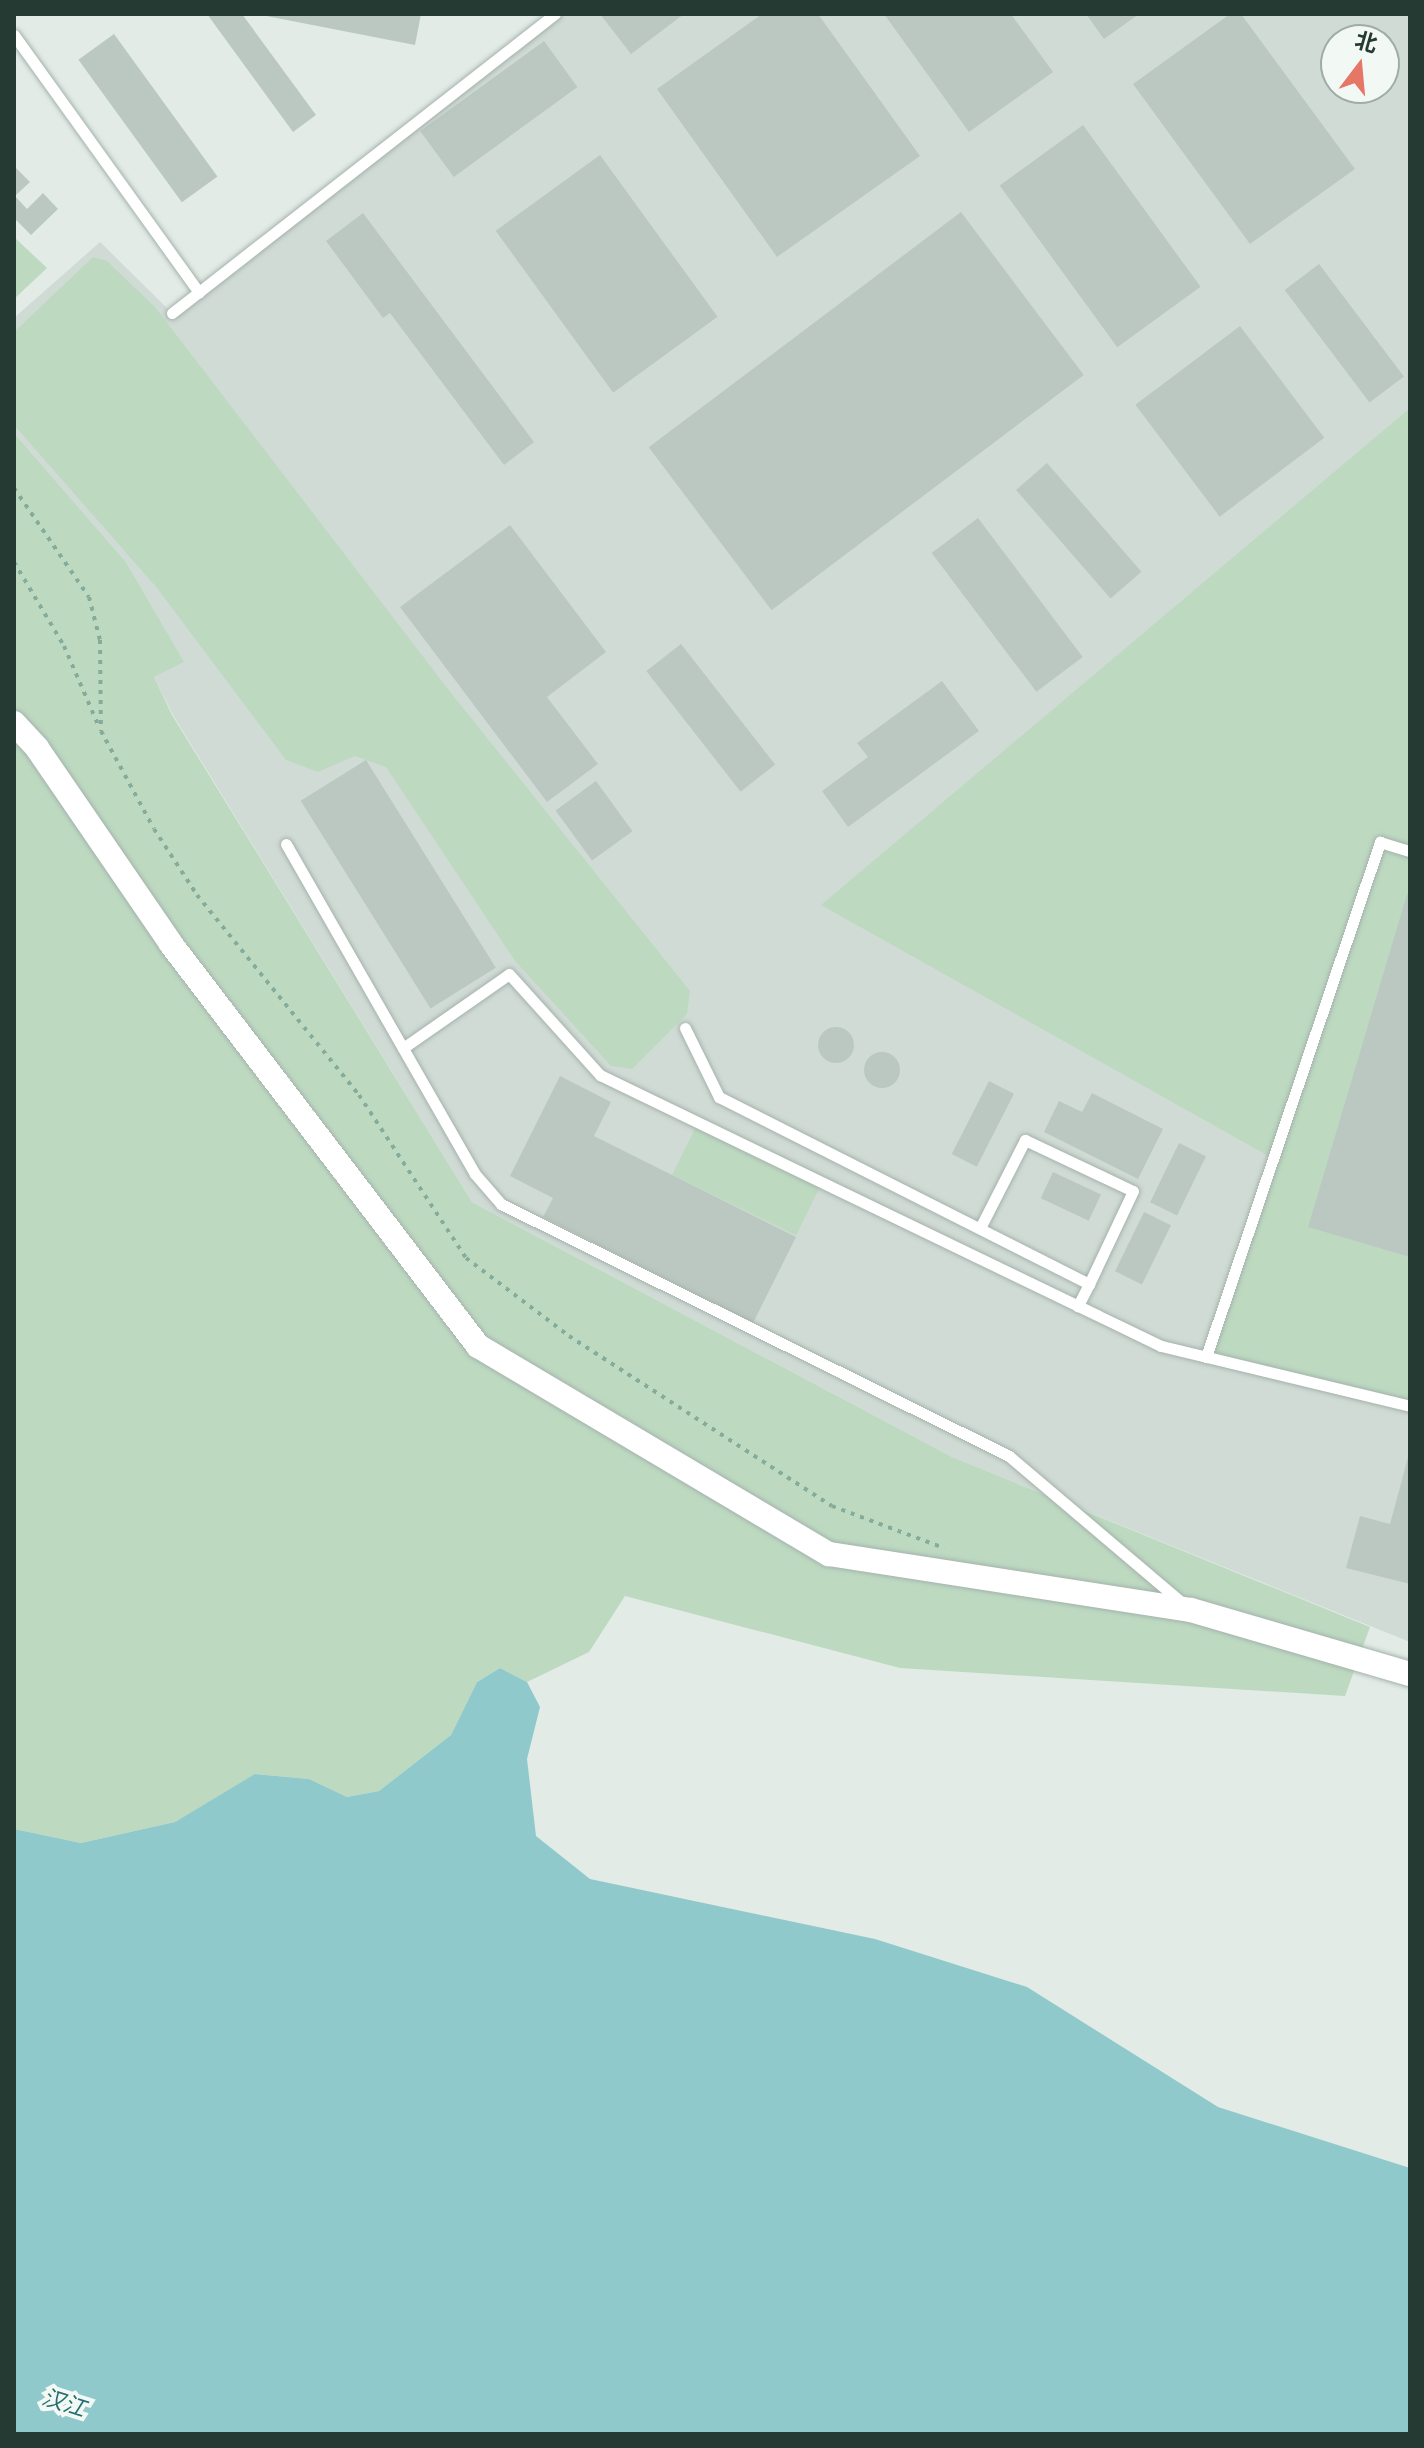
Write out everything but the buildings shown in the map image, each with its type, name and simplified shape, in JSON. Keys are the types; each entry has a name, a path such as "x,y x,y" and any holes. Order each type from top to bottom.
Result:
{"street":[{"path":"14,723 37,748 171,944 478,1346 829,1554 1191,1610 1410,1674"}],"lane":[{"path":"172,313 555,14"},
{"path":"14,35 199,292"},
{"path":"1206,1357 1380,842 1410,851"},
{"path":"286,844 475,1174 501,1204 1009,1456 1191,1610"},
{"path":"403,1048 509,974 600,1075 1161,1346 1410,1406"},
{"path":"685,1028 719,1097 1089,1284"},
{"path":"980,1228 1025,1140 1133,1191 1078,1306"}],"path":[{"path":"14,562 64,646 101,731"}],"shaded area":[{"path":"554,14 1410,14 1410,1642 952,1457 472,1202 173,715 154,677 183,661 126,562 14,433 14,318 100,242 172,313"}],"green space":[{"path":"14,237 47,268 14,299"},
{"path":"93,257 107,261 155,307 451,693 690,991 687,1014 632,1069 611,1066 515,961 386,767 355,756 318,772 286,760 157,588 14,425 14,332"},
{"path":"1410,408 1410,1406 1206,1357 1272,1158 821,905"},
{"path":"14,433 126,562 184,662 154,677 172,715 472,1202 952,1457 1370,1627 1345,1696 900,1668 625,1596 589,1652 527,1682 500,1668 477,1682 451,1735 379,1791 347,1797 309,1779 256,1774 175,1822 81,1843 14,1829"},
{"path":"698,1122 822,1182 796,1236 672,1175"}],"water":[{"name":"汉江","path":"500,1668 527,1682 540,1707 527,1759 536,1836 590,1879 875,1939 1027,1987 1218,2107 1410,2168 1410,2434 14,2434 14,1829 81,1843 175,1822 255,1774 309,1779 347,1797 379,1791 451,1735 477,1682"}]}
